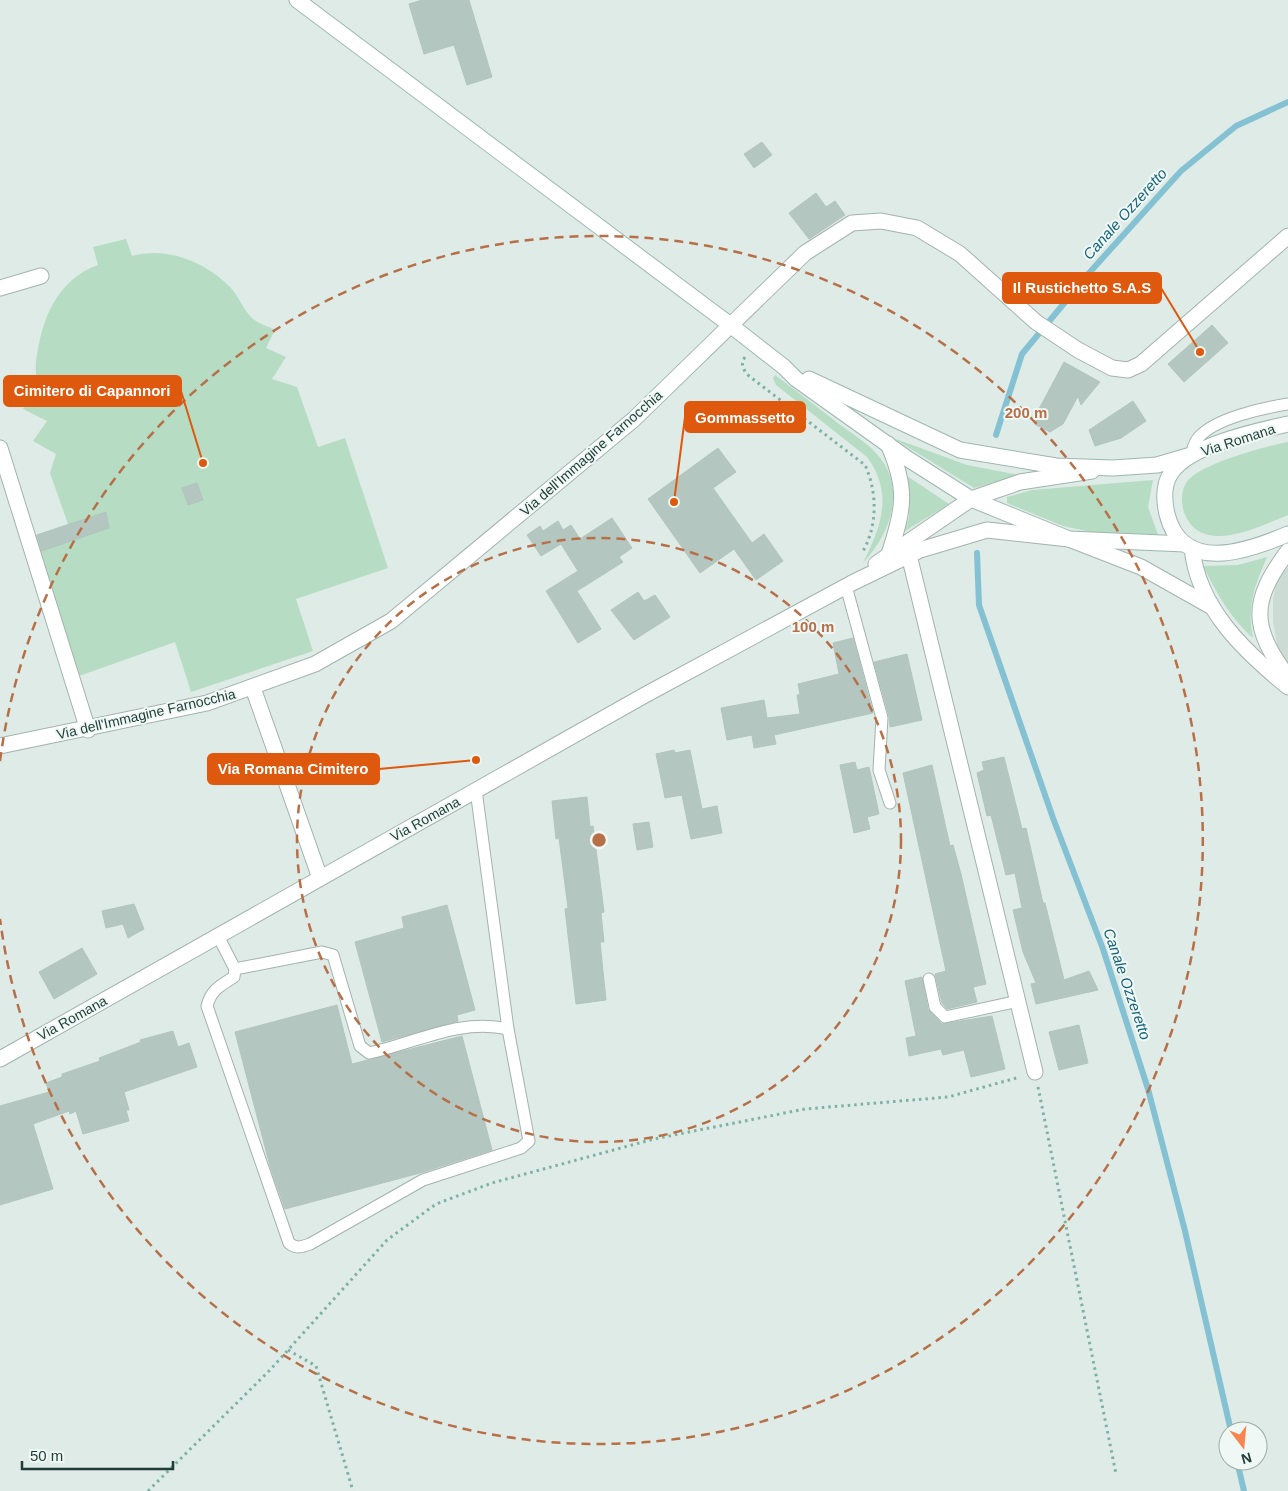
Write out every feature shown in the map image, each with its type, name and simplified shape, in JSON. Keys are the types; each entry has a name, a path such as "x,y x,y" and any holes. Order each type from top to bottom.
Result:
{"street":[{"path":"297,0 729,324 784,367 796,379 970,499 1141,567 1212,607"},
{"name":"Via dell'Immagine Farnocchia","path":"0,746 88,730 207,703 253,688 315,664 391,621 633,420 729,324 805,253 852,222 881,221 917,228 960,254 1036,322 1061,339 1112,368 1128,370 1141,364 1155,353 1288,236"},
{"path":"0,288 41,276"},
{"path":"784,367 960,450 1056,466 1112,468 1156,466 1191,455"},
{"name":"Via Romana","path":"1188,546 1175,534 1168,515 1164,495 1171,474 1191,455 1252,433 1288,424"},
{"path":"888,444 902,480 902,502 889,554"},
{"path":"0,448 88,730"},
{"path":"849,584 889,554 970,499 1020,482 1112,468"},
{"path":"849,584 909,555 986,530 1069,539 1188,546 1206,553 1226,554 1258,547 1288,534"},
{"path":"1188,546 1194,570 1212,607 1229,633 1252,658 1288,687"},
{"path":"1288,551 1263,590 1259,614 1263,638 1288,677"},
{"path":"909,555 1035,1072"},
{"name":"Via Romana","path":"0,1059 476,790 849,584"},
{"path":"253,688 320,878"}],"lane":[{"path":"1191,455 1196,441 1207,430 1233,418 1288,404"},
{"path":"849,584 882,718 879,770 890,802"},
{"path":"218,936 235,969 234,977 216,988 209,997 207,1006 289,1243 293,1246 301,1247 310,1244 423,1180 521,1148 529,1141 508,1029 476,790"},
{"path":"235,969 322,952 333,956 360,1046 369,1053 464,1026 487,1024 508,1029"},
{"path":"929,979 935,1007 945,1017 1018,1002"}],"path":[{"path":"755,344 742,361 743,370 865,465 872,482 874,508 872,529 859,559"},
{"path":"148,1491 288,1350 388,1240 436,1204 492,1183 654,1139 805,1109 948,1097 1035,1072 1116,1474"},
{"path":"288,1350 316,1366 353,1491"}],"shaded area":[{"path":"1288,567 1288,667 1277,644 1273,622 1273,599 1277,579"}],"green space":[{"path":"126,239 132,256 145,253 172,255 185,258 210,271 231,288 253,319 275,330 266,348 286,357 272,379 297,387 318,447 345,438 388,568 296,599 313,651 191,692 175,642 79,676 34,536 68,524 50,473 56,454 33,441 47,421 23,409 33,394 36,385 36,362 42,332 53,304 61,291 83,272 98,265 93,247"},
{"path":"775,375 864,442 885,465 893,491 893,504 886,530 872,553 863,563 875,536 882,510 880,484 875,470 867,457 776,385 773,378"},
{"path":"893,438 967,465 1019,475 974,488"},
{"path":"1288,442 1288,515 1231,535 1216,536 1203,533 1192,526 1184,512 1182,497 1184,486 1193,476 1204,469 1233,457"},
{"path":"907,476 949,504 905,531 909,517"},
{"path":"1153,480 1148,507 1160,540 1114,537 1063,526 1007,503 1007,497 1032,490"},
{"path":"1267,557 1258,578 1251,606 1253,638 1237,622 1225,605 1203,566 1238,565"}],"building":[{"path":"422,0 469,0 492,77 467,85 454,45 424,54 409,4"},
{"path":"762,142 772,155 754,168 744,154"},
{"path":"816,193 826,207 835,201 845,215 809,239 789,213"},
{"path":"1212,325 1228,343 1184,382 1168,364"},
{"path":"1064,362 1100,382 1081,405 1078,396 1063,424 1050,432 1036,425 1038,411"},
{"path":"1133,401 1146,421 1121,438 1095,446 1089,430"},
{"path":"718,448 736,472 713,488 752,543 764,534 783,561 756,580 734,549 700,573 648,499"},
{"path":"197,483 203,500 188,505 182,488"},
{"path":"106,512 109,528 42,551 37,535"},
{"path":"612,518 632,548 619,557 623,562 577,591 601,629 578,643 546,591 578,571 561,544 541,556 527,535 540,526 543,531 558,521 563,530 571,525 580,539"},
{"path":"638,592 644,601 655,595 670,617 634,640 611,610"},
{"path":"853,638 873,713 774,735 776,744 754,748 752,735 727,740 721,708 764,700 767,718 800,714 797,695 800,694 798,684 839,674 833,643"},
{"path":"907,654 922,720 890,727 889,716 874,662"},
{"path":"674,750 675,753 690,750 702,809 717,806 722,833 691,839 682,795 665,798 656,754"},
{"path":"1004,757 1022,829 1026,828 1043,903 1045,903 1064,980 1089,971 1098,990 1036,1004 1031,984 1036,983 1023,952 1013,910 1022,908 1015,873 1006,875 991,815 987,816 977,773 984,770 982,762"},
{"path":"855,762 857,770 869,767 879,814 867,817 870,829 854,833 840,765"},
{"path":"932,765 950,846 953,845 961,874 986,984 973,987 977,1002 947,1009 942,1003 935,974 946,971 903,773"},
{"path":"587,797 590,827 593,826 604,912 601,913 604,942 600,942 606,1000 576,1004 565,909 568,908 559,838 556,839 552,801"},
{"path":"649,822 653,847 637,850 633,824"},
{"path":"134,904 144,929 128,938 123,924 106,928 102,911"},
{"path":"447,905 475,1010 457,1015 458,1021 382,1042 355,942 404,928 402,917"},
{"path":"82,948 97,974 54,999 39,972"},
{"path":"922,977 928,1009 942,1024 992,1016 1005,1069 971,1077 964,1050 943,1055 941,1049 909,1056 906,1038 916,1036 905,981"},
{"path":"337,1005 352,1064 462,1036 492,1150 420,1173 285,1209 270,1166 235,1032"},
{"path":"1079,1025 1088,1063 1059,1070 1049,1032"},
{"path":"173,1031 178,1047 189,1043 197,1067 124,1092 129,1110 126,1110 129,1121 83,1134 76,1111 70,1114 69,1111 33,1124 53,1189 0,1205 0,1106 49,1092 46,1083 62,1077 62,1074 100,1061 99,1058 141,1042 140,1040"}],"waterway":[{"name":"Canale Ozzeretto","path":"996,435 1022,354 1090,272 1181,171 1236,126 1288,102"},
{"name":"Canale Ozzeretto","path":"977,553 979,605 1053,818 1103,949 1148,1089 1185,1231 1229,1421"},
{"name":"Canale Ozzeretto","path":"1239,1471 1244,1491"}],"place":[{"name":"Il Rustichetto S.A.S","path":"1200,352"},
{"name":"Cimitero di Capannori","path":"203,463"},
{"name":"Gommassetto","path":"674,502"},
{"name":"Via Romana Cimitero","path":"476,760"}]}
